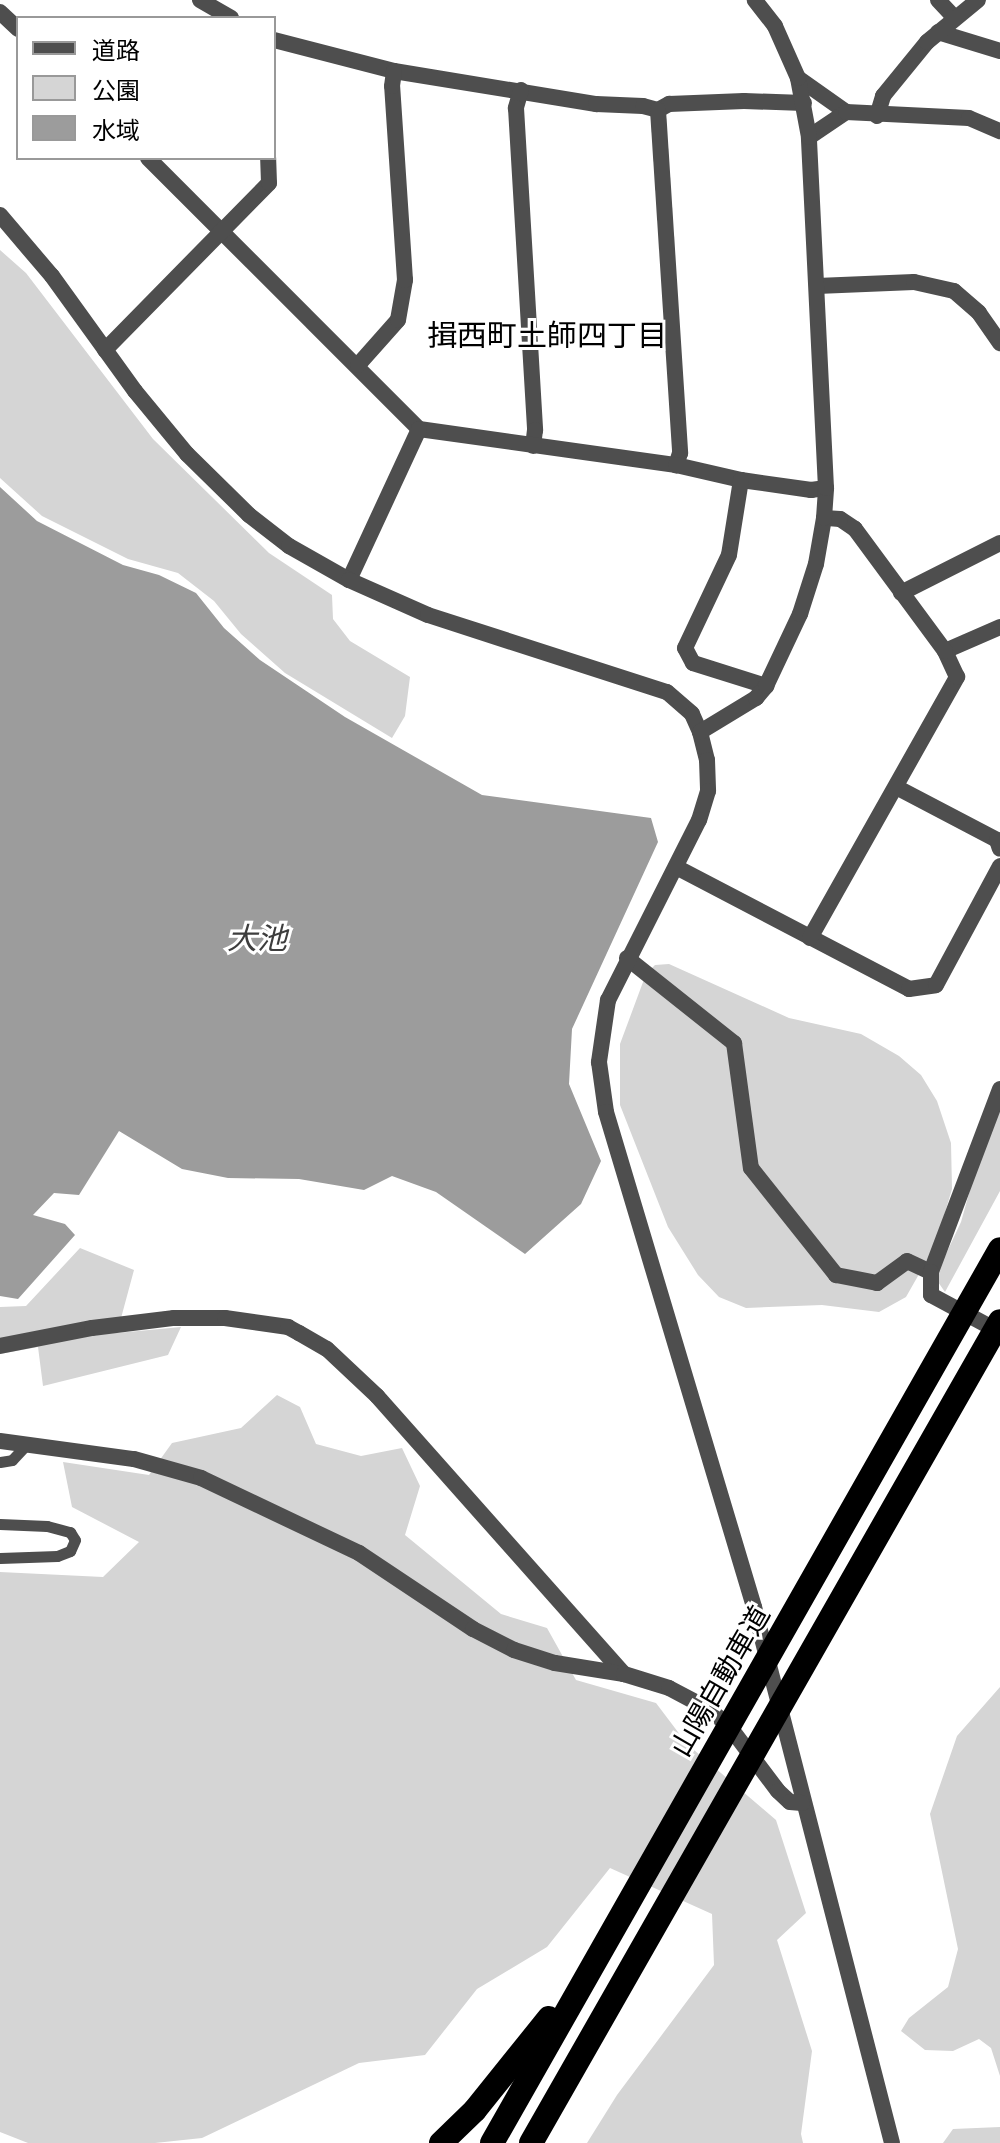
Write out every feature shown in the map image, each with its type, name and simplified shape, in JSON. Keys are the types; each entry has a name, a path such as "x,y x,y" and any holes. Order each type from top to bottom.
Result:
{"highway":[{"name":"山陽自動車道","path":"492,2143 1000,1249"},
{"path":"531,2143 1000,1321"},
{"path":"441,2143 504,2076 608,1942"},
{"path":"542,2143 594,2034"}],"street":[{"path":"200,0 228,16"},
{"path":"700,732 756,698 766,686 800,614 816,564 824,518 826,488 809,137 798,78 775,26 755,0"},
{"path":"938,0 954,17"},
{"path":"877,116 883,96 938,32 978,0"},
{"path":"0,12 16,27"},
{"path":"938,32 1000,51"},
{"path":"276,41 394,71 596,104 643,106 658,110 669,104 804,103"},
{"path":"358,365 398,320 405,280 392,86 394,71"},
{"path":"798,78 846,112 877,116 969,118 1000,131"},
{"path":"521,90 516,108 535,430 533,446"},
{"path":"658,110 680,453 676,465"},
{"path":"809,137 846,112"},
{"path":"150,160 419,429 676,465 741,480 811,490 826,488"},
{"path":"105,350 269,183 268,160"},
{"path":"0,215 52,276 105,350 187,454 249,515 289,546 349,580 428,615 667,692 692,714 707,760 708,791 676,867 608,1000 599,1062 606,1112 754,1607 892,2143"},
{"path":"817,286 914,282 954,291 979,313 1000,343"},
{"path":"349,580 419,429"},
{"path":"741,480 729,555 685,648 693,663 766,686"},
{"path":"810,938 957,677 945,651 855,529 840,519 824,518"},
{"path":"901,593 1000,543"},
{"path":"945,651 1000,627"},
{"path":"896,787 997,840 1000,849"},
{"path":"676,867 909,989 936,985 1000,866"},
{"path":"627,958 734,1043 751,1168 836,1275 877,1283 907,1261 931,1272"},
{"path":"1000,1089 931,1272 931,1295 1000,1332"},
{"path":"0,1346 92,1328 174,1318 225,1318 288,1327 327,1349 377,1396 624,1674"},
{"path":"0,1441 134,1459 201,1478 359,1553 473,1629 514,1650 555,1663 624,1674 669,1688 707,1708 748,1746 778,1791 790,1802 802,1803"}],"lane":[{"path":"0,1462 12,1460 28,1443"},
{"path":"0,1524 47,1526 70,1532 75,1540 70,1551 57,1556 0,1558"}],"green space":[{"path":"0,250 26,273 153,439 269,553 332,595 333,619 350,641 410,677 405,716 392,738 285,673 241,634 214,601 178,573 128,559 42,516 0,478"},
{"path":"669,964 789,1018 861,1034 899,1056 921,1075 937,1101 951,1143 952,1189 935,1246 906,1297 879,1312 822,1305 746,1308 719,1297 698,1275 668,1227 620,1105 620,1044 646,974 655,965"},
{"path":"1000,1108 1000,1191 945,1292 938,1282 938,1271 961,1222 975,1172"},
{"path":"80,1248 134,1270 117,1333 181,1327 168,1355 43,1386 38,1347 0,1354 0,1307 26,1306"},
{"path":"277,1395 300,1407 316,1444 361,1456 402,1448 420,1486 405,1535 501,1614 547,1628 576,1680 656,1703 687,1744 776,1820 806,1913 777,1940 812,2051 801,2134 803,2143 587,2143 617,2095 714,1965 712,1914 610,1868 547,1947 477,1989 425,2055 359,2063 202,2138 155,2143 28,2143 0,2132 0,1572 103,1577 139,1542 72,1507 63,1462 149,1475 172,1443 241,1428"},
{"path":"1000,1687 1000,2076 991,2048 979,2039 953,2051 925,2050 901,2031 909,2018 948,1987 958,1949 930,1814 957,1736"},
{"path":"1000,2127 1000,2143 943,2143 953,2129"}],"water":[{"name":"大池","path":"0,487 37,521 123,565 159,575 196,593 224,628 260,660 345,717 482,795 651,818 658,842 572,1029 569,1084 601,1161 581,1204 525,1254 436,1192 392,1176 364,1190 299,1179 228,1178 182,1169 119,1131 79,1195 54,1193 33,1215 65,1224 75,1235 18,1299 0,1296"}],"district":[{"name":"揖西町土師四丁目","path":"547,335"}]}
